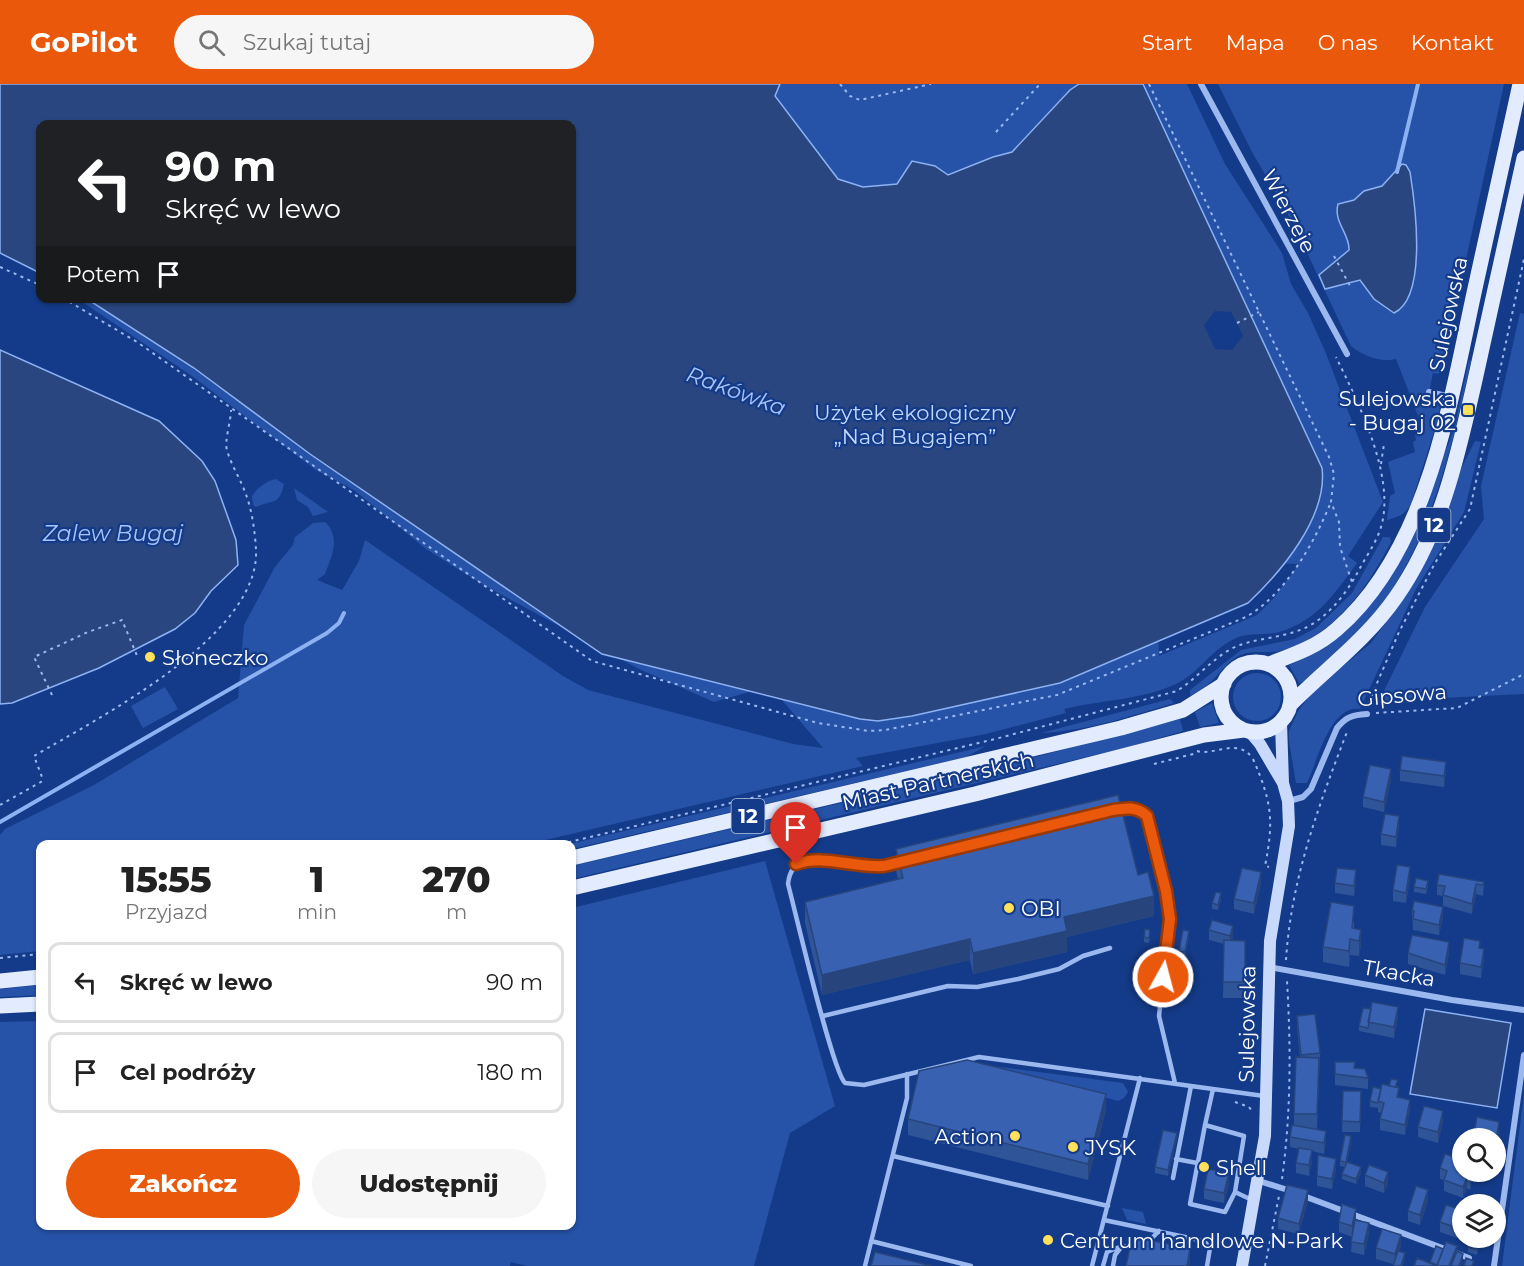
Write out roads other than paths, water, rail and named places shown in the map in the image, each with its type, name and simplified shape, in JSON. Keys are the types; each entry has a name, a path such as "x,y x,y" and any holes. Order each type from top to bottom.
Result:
{"main road":[{"name":"Sulejowska","path":"1269,664 1305,650 1328,637 1359,606 1382,574 1404,535 1424,489 1451,397 1520,84"},
{"name":"Sulejowska","path":"1291,704 1358,643 1379,620 1409,578 1429,536 1459,447 1524,158"},
{"name":"12","path":"1224,684 1230,674 1241,665 1254,662 1269,664"},
{"path":"1269,664 1285,677 1291,690 1291,704"},
{"path":"1224,684 1221,702 1225,714 1247,731"},
{"name":"Miast Partnerskich","path":"576,857 1097,734 1183,710 1224,684"},
{"name":"12","path":"1247,731 1270,730 1281,723 1291,704"},
{"name":"Sulejowska","path":"1242,1266 1259,1181 1267,1096 1268,967 1273,918 1289,837 1288,801 1283,783 1281,723"},
{"name":"Miast Partnerskich","path":"576,887 986,791 1226,730 1247,731"},
{"name":"Sulejowska","path":"1247,731 1260,744 1283,783"},
{"path":"0,981 36,977"},
{"path":"0,1006 36,1004"}],"street":[{"name":"Wierzeje","path":"1202,84 1347,354"},
{"path":"1429,392 1451,397"},
{"name":"Gipsowa","path":"1288,801 1303,797 1311,789 1342,721 1349,716 1365,714"},
{"name":"Tkacka","path":"1268,967 1452,1000 1524,1010"},
{"path":"1494,1266 1524,1055"},
{"path":"1259,1181 1469,1258"}],"lane":[{"path":"1113,810 1133,808 1142,810 1147,816 1166,891 1170,919 1160,1016 1175,1083"},
{"path":"904,861 865,867 811,858 796,864 789,874 788,884 838,1073 845,1083 864,1085 979,1057 1267,1096"},
{"path":"823,1016 948,986 977,987 1059,969 1083,956 1110,948"},
{"path":"865,1266 907,1098 907,1074"},
{"path":"1092,1266 1140,1078"},
{"path":"1173,1178 1191,1086"},
{"path":"1205,1125 1244,1136 1235,1192 1225,1212 1190,1204 1197,1163 1205,1125 1213,1089"},
{"path":"893,1156 1108,1206"},
{"path":"1176,1159 1197,1163"},
{"path":"1235,1192 1255,1201"},
{"path":"1104,1220 1208,1244 1210,1248 1207,1266"},
{"path":"1102,1266 1107,1252 1122,1246 1143,1246 1159,1231"},
{"path":"871,1240 970,1266"},
{"path":"1113,1266 1115,1255 1122,1246"}],"water":[{"name":"Użytek ekologiczny „Nad Bugajem”","path":"0,84 780,84 775,96 838,179 863,187 897,184 912,161 935,166 948,175 1012,152 1070,90 1079,84 1143,84 1322,468 1322,486 1318,505 1300,542 1275,575 1248,603 1060,683 912,716 878,721 860,719 602,654 310,454 194,368 93,303 576,303 576,120 36,120 36,271 0,253"},
{"path":"1402,164 1406,165 1410,172 1417,248 1412,289 1405,304 1394,313 1374,299 1360,280 1325,289 1319,275 1349,250 1349,244 1338,217 1338,204 1354,200 1364,191 1382,186"},
{"name":"Zalew Bugaj","path":"0,350 159,421 202,461 215,481 236,540 238,565 211,591 195,613 175,629 99,668 12,703 0,704"},
{"path":"1425,1009 1511,1023 1497,1108 1410,1094"}],"waterway":[{"name":"Rakówka","path":"1397,172 1418,84"},
{"path":"0,822 327,633 339,623 344,613"}],"place":[{"name":"Sulejowska - Bugaj 02","path":"1468,410"},
{"name":"Słoneczko","path":"150,657"},
{"name":"OBI","path":"1009,908"},
{"name":"Action","path":"1015,1136"},
{"name":"JYSK","path":"1073,1147"},
{"name":"Shell","path":"1204,1167"},
{"name":"Centrum handlowe N-Park","path":"1048,1240"}]}
